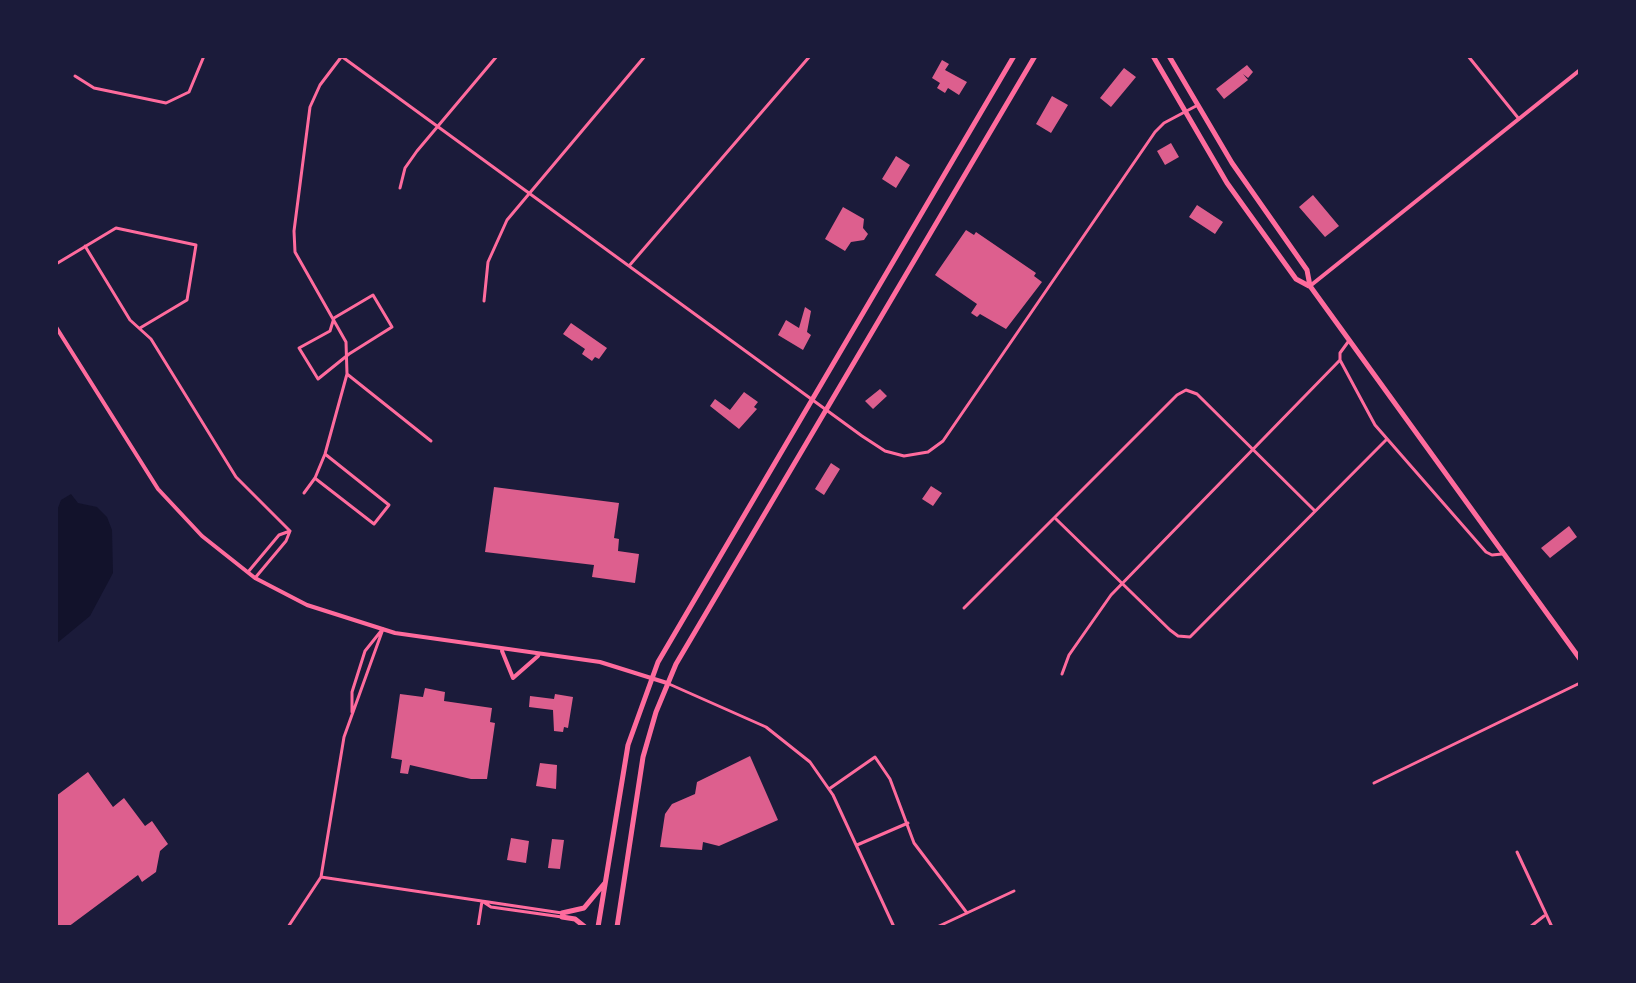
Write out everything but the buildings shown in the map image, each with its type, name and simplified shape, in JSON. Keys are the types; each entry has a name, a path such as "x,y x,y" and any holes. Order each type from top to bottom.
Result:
{"main road":[{"path":"598,927 628,745 651,678 669,641 1014,56"},
{"path":"617,927 643,757 667,683 825,409 1035,56"},
{"path":"1153,56 1183,112 1282,260 1296,279 1310,286"},
{"path":"1169,56 1196,106 1307,270 1310,286 1580,659"},
{"path":"562,915 584,908 605,884"},
{"path":"562,915 575,919 585,927"}],"street":[{"path":"75,76 94,88 166,103 189,92 204,56"},
{"path":"304,493 315,478 325,454 347,374 349,354 334,318 295,252 294,231 310,107 320,85 342,56 825,409 890,453 917,455 936,448 950,433 1155,132 1196,106"},
{"path":"400,188 405,168 497,56"},
{"path":"484,301 488,262 497,236 528,193 645,56"},
{"path":"629,266 810,56"},
{"path":"1468,56 1519,119"},
{"path":"1310,286 1580,70"},
{"path":"56,264 116,228 196,245 187,300 140,328"},
{"path":"85,246 130,320 151,339 236,477 290,531"},
{"path":"373,295 392,327 349,354 318,379 299,348 330,331 334,318 373,295"},
{"path":"56,327 158,489 202,536 255,578 307,605 395,633 600,662 667,683 752,719 783,737 810,762 829,789 894,927"},
{"path":"1349,342 1340,353 1340,360 1386,440 1486,552 1502,554"},
{"path":"1062,674 1069,655 1095,614 1122,583 1340,360"},
{"path":"347,374 431,441"},
{"path":"964,608 1177,395 1189,390 1197,394 1315,511"},
{"path":"1056,519 1170,630 1185,637 1196,633 1386,440"},
{"path":"315,478 374,524 389,505 325,454"},
{"path":"248,572 279,535 290,531"},
{"path":"255,578 286,541 290,531"},
{"path":"352,716 352,692 365,651 384,628"},
{"path":"288,927 321,877 344,737 384,628"},
{"path":"501,650 509,662 513,678 541,655"},
{"path":"1374,783 1580,683"},
{"path":"829,789 875,757 890,779 914,843 967,913"},
{"path":"857,845 908,823"},
{"path":"1517,852 1544,916 1552,927"},
{"path":"321,877 562,915"},
{"path":"937,927 1014,891"},
{"path":"478,927 482,901"},
{"path":"1530,927 1544,916"}],"shaded area":[{"path":"71,494 78,503 97,507 107,517 112,530 113,573 90,616 56,644 56,513 61,500"}]}
